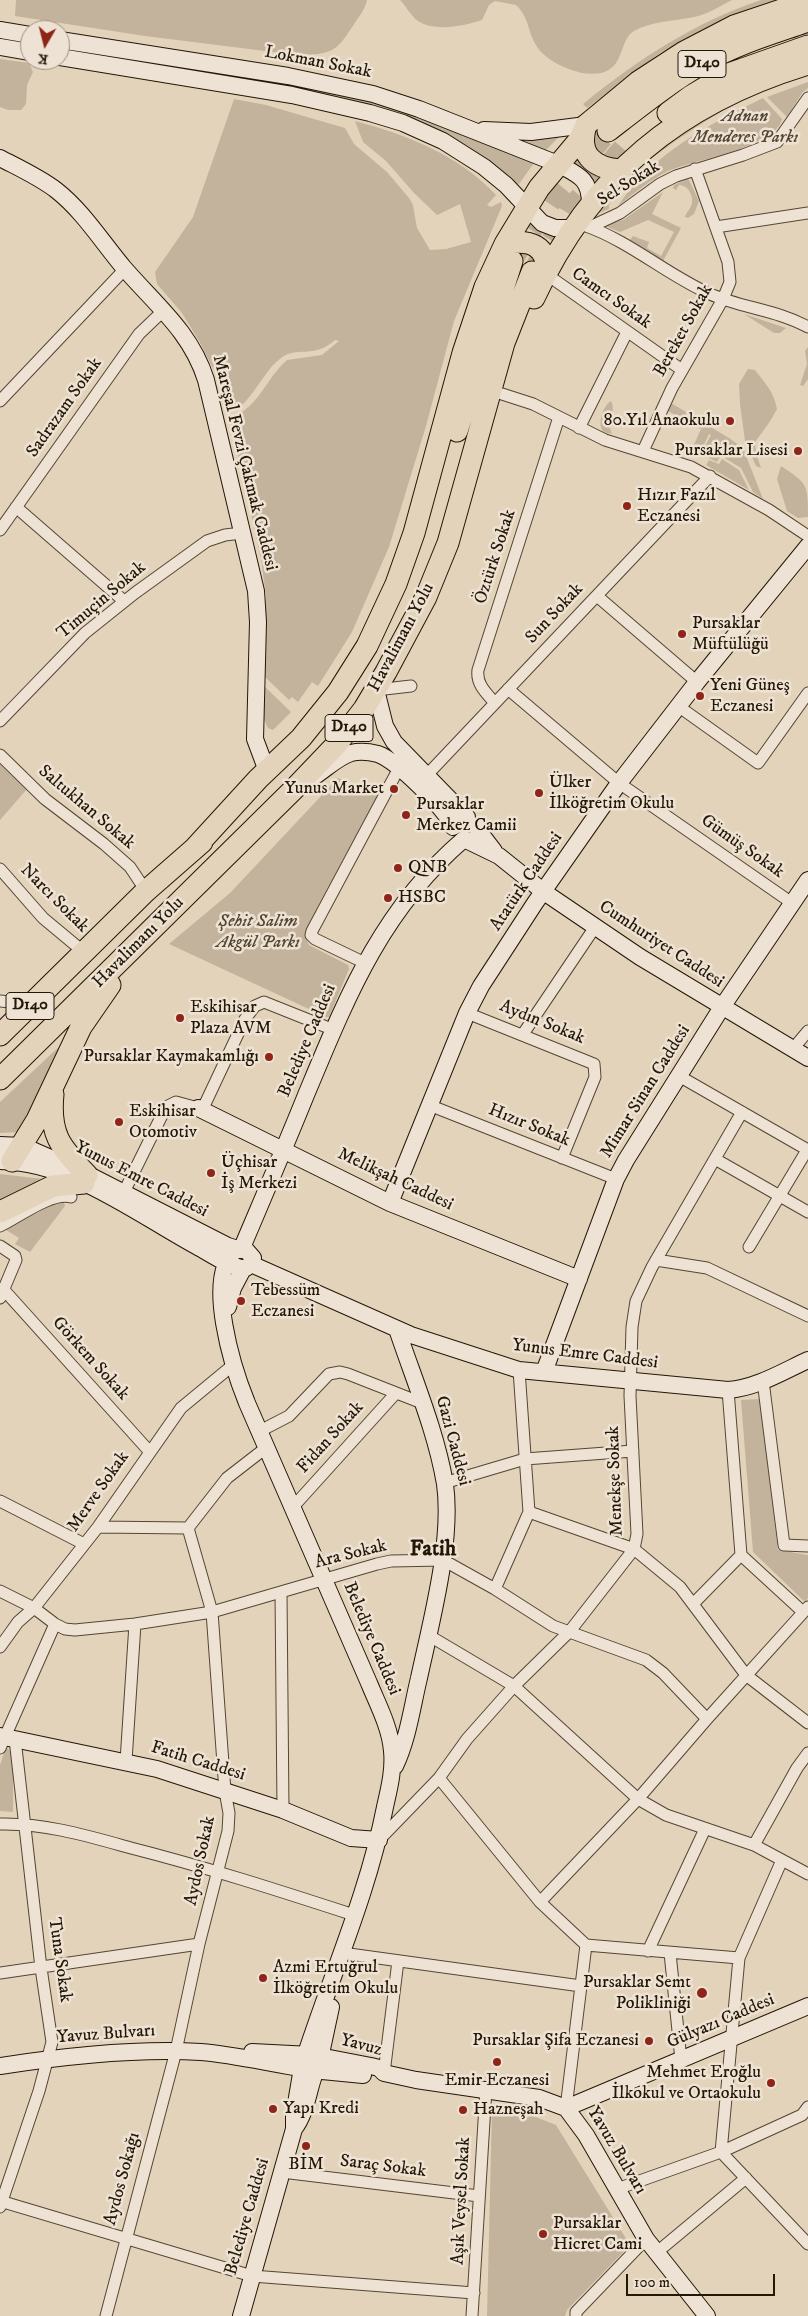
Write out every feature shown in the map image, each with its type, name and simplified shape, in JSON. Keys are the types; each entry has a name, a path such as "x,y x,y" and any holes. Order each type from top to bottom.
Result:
{"highway":[{"path":"193,850 267,771 301,738 338,692 367,646 389,598 416,526 477,309 508,252 524,205 580,139 586,125 638,82 700,43 755,18 808,1"},
{"name":"D140","path":"608,131 656,94 706,62 773,33 808,21"},
{"name":"D140","path":"624,147 691,96 726,75 808,46"},
{"path":"539,273 580,226 590,204 620,170 660,136 698,110 754,82 808,64"},
{"path":"586,125 584,143 589,158 604,168 620,170"},
{"path":"376,690 400,667 411,652 445,587 522,328 545,258 537,247 520,241 508,252"},
{"name":"D140","path":"0,1035 146,891 306,746 341,708 378,655 407,594 427,537 508,252"},
{"name":"Havalimanı Yolu","path":"0,1079 294,789 336,745 376,690 426,597 448,543 504,343 539,273"},
{"path":"9,1153 55,1082 81,1027 112,982 126,956"},
{"path":"0,1014 10,1002 60,976"},
{"path":"0,1212 52,1186 81,1185 54,1133 52,1113 55,1082"}],"street":[{"path":"0,30 20,33"},
{"name":"Lokman Sokak","path":"70,42 288,76 347,88 406,104 558,164"},
{"path":"0,47 20,50"},
{"name":"Lokman Sokak","path":"70,59 292,95 388,118 420,130 464,153 499,179 524,205"},
{"name":"Sel Sokak","path":"580,226 620,213 669,179 777,142 808,98"},
{"path":"468,129 531,132 586,125"},
{"name":"Mareşal Fevzi Çakmak Caddesi","path":"0,158 56,190 83,217 125,269 187,338 200,359 252,568 257,606 255,738 267,771"},
{"path":"558,164 586,182 590,204"},
{"name":"Bereket Sokak","path":"643,451 682,370 728,288 730,268 695,169"},
{"path":"524,205 546,226 562,228 580,226 612,236 695,286 723,299 779,315 808,327"},
{"path":"716,227 808,213"},
{"path":"0,399 125,269"},
{"name":"Camcı Sokak","path":"539,273 682,370"},
{"name":"Sadrazam Sokak","path":"0,530 139,334 163,311"},
{"path":"578,428 627,332"},
{"path":"502,394 532,404 605,440 691,467 768,510 808,536"},
{"name":"Öztürk Sokak","path":"495,704 480,685 478,670 559,417"},
{"name":"Sun Sokak","path":"426,776 710,476"},
{"path":"16,507 124,601"},
{"name":"Timuçin Sokak","path":"0,721 86,633 124,601 207,541 225,535 242,533"},
{"name":"Atatürk Caddesi","path":"390,1203 429,1105 481,986 619,783 697,682 808,546"},
{"path":"597,596 697,682"},
{"path":"411,686 376,690 388,735 471,821 498,856"},
{"name":"Gümüş Sokak","path":"508,689 619,783 792,903"},
{"path":"678,706 758,763 808,694"},
{"path":"294,789 352,753 370,752 379,755 399,768 442,810 457,832 498,856"},
{"name":"Saltukhan Sokak","path":"0,754 45,799 104,844 130,867 146,891"},
{"path":"365,963 315,939 311,935 399,768"},
{"path":"457,832 456,820 471,821"},
{"name":"Belediye Caddesi","path":"241,1250 350,992 365,963 403,905 438,862 457,832"},
{"name":"Cumhuriyet Caddesi","path":"498,856 544,892 595,926 722,1007 808,1058"},
{"name":"Narcı Sokak","path":"0,869 43,918 84,953"},
{"name":"Mimar Sinan Caddesi","path":"544,1372 616,1179 637,1140 680,1076 722,1007 808,880"},
{"path":"523,1034 595,926"},
{"path":"124,1192 166,1107 176,1102 198,1108 205,1104 250,1010 264,1002 334,1030"},
{"name":"Aydın Sokak","path":"468,1013 586,1060 596,1068 594,1081 562,1158"},
{"path":"792,1050 808,1031"},
{"path":"680,1076 808,1150 750,1247"},
{"name":"Hızır Sokak","path":"429,1105 616,1179"},
{"name":"Melikşah Caddesi","path":"198,1108 390,1203 579,1278"},
{"name":"Menekşe Sokak","path":"378,1840 439,1778 467,1739 514,1686 570,1631 634,1549 637,1534 630,1381 635,1304 656,1260 742,1112"},
{"path":"0,1226 52,1199 65,1196 81,1185 53,1169 9,1153"},
{"path":"715,1159 808,1212"},
{"name":"Yunus Emre Caddesi","path":"81,1185 124,1192 228,1246 241,1250"},
{"name":"Yunus Emre Caddesi","path":"81,1185 227,1263 247,1266 397,1329 464,1354 519,1370 728,1390 744,1388 763,1381 808,1360"},
{"path":"0,1246 15,1256 16,1260 2,1294"},
{"path":"227,1263 234,1252 241,1250 252,1254 247,1266"},
{"path":"656,1260 707,1268 808,1316"},
{"name":"Belediye Caddesi","path":"227,1263 221,1296 233,1365 385,1722 392,1752 392,1771 378,1840 337,1972 327,1992 311,2062 294,2115 294,2129 241,2316"},
{"name":"Belediye Caddesi","path":"226,1332 230,1298 247,1266"},
{"name":"Görkem Sokak","path":"2,1294 150,1451"},
{"name":"Gazi Caddesi","path":"392,1771 403,1744 428,1635 443,1560 446,1509 444,1483 432,1433 397,1329"},
{"name":"Merve Sokak","path":"0,1647 18,1622 34,1608 98,1527 181,1408 233,1365"},
{"path":"495,1589 529,1512 519,1370"},
{"path":"260,1431 289,1416 329,1374 333,1373 348,1374 422,1403"},
{"path":"763,1381 784,1545 808,1546"},
{"path":"540,1902 638,1799 707,1718 806,1610 741,1554 728,1390"},
{"name":"Fidan Sokak","path":"292,1507 396,1393"},
{"path":"98,1527 188,1528 227,1478 267,1447"},
{"path":"444,1483 525,1459 632,1451"},
{"path":"0,1501 84,1544"},
{"path":"529,1512 634,1549 680,1587 746,1675 808,1723"},
{"name":"Aydos Sokak","path":"176,2051 199,1944 228,1831 229,1813 212,1612 188,1528"},
{"path":"693,1604 741,1554"},
{"path":"443,1560 495,1589 553,1626 646,1660 663,1673 707,1718"},
{"name":"Ara Sokak","path":"0,1591 34,1608 55,1624 65,1629 75,1630 135,1624 212,1612 324,1578 392,1562 443,1560"},
{"path":"281,1592 283,1810"},
{"path":"5,1740 55,1624"},
{"path":"126,1761 135,1624"},
{"path":"428,1635 514,1686 638,1799 666,1815 754,1845 808,1874"},
{"name":"Fatih Caddesi","path":"5,1740 126,1761 195,1780 283,1810 351,1838 378,1840"},
{"name":"Tuna Sokak","path":"1,2204 49,2059 52,2042 24,1824 5,1740"},
{"path":"754,1845 803,1770 808,1753"},
{"path":"439,1778 540,1902 586,1945 648,1952 739,1958"},
{"path":"0,1824 24,1824 52,1828 218,1870 354,1915"},
{"path":"648,1952 705,1828"},
{"path":"720,2152 739,1958 782,1860"},
{"path":"0,1973 199,1944"},
{"path":"566,2108 586,1945"},
{"path":"342,1953 581,1986"},
{"path":"670,1953 681,2060"},
{"path":"384,2073 398,1961"},
{"name":"Gülyazı Caddesi","path":"566,2108 808,2006"},
{"name":"Yavuz Bulvarı","path":"0,2066 49,2059 176,2051 215,2054 252,2052 311,2062"},
{"name":"Aydos Sokağı","path":"106,2316 125,2238 176,2051"},
{"name":"Yavuz","path":"311,2062 379,2068 384,2073"},
{"name":"Yavuz Bulvarı","path":"384,2073 416,2080 539,2098 566,2108 586,2135 656,2253 707,2316"},
{"name":"Aşık Veysel Sokak","path":"472,2316 486,2089"},
{"path":"617,2189 720,2152 806,2114"},
{"path":"720,2152 808,2244"},
{"name":"Saraç Sokak","path":"282,2172 479,2196"},
{"path":"656,2253 746,2178"},
{"path":"1,2204 125,2238 252,2276 474,2293"},
{"path":"576,2316 576,2312 646,2238"}],"green space":[{"path":"16,0 367,0 361,14 339,45 319,54 297,55 70,24 70,20 41,20 15,16"},
{"path":"400,0 732,0 699,16 656,23 634,31 627,39 614,65 602,73 592,74 581,73 559,65 541,52 533,40 524,15 516,5 495,1 489,5 482,20 458,26 441,27 418,21"},
{"path":"761,0 779,0 730,16 660,53 587,108 583,104 624,72 690,31 713,19"},
{"path":"70,47 248,74 378,102 534,163 516,188 398,113 335,96 70,52"},
{"path":"0,59 20,62 20,70 32,70 33,72 27,85 26,104 21,110 8,110 0,107"},
{"path":"808,82 808,88 802,93 787,117 767,97"},
{"name":"Adnan Menderes Parkı","path":"763,98 782,119 776,129 765,138 731,152 666,172 618,206 632,187 664,156 703,130"},
{"path":"234,99 266,105 345,128 354,144 387,172 409,198 413,205 417,228 430,250 446,249 471,242 460,204 437,215 414,193 386,161 363,142 355,121 413,140 449,158 466,169 496,195 487,205 491,207 501,202 502,206 454,321 426,426 389,547 352,632 318,686 312,682 298,702 292,697 289,700 265,677 266,596 261,559 230,418 240,413 255,400 287,360 322,355 339,341 335,340 320,349 293,353 281,358 246,401 241,406 230,411 223,388 199,341 182,313 157,284 155,272 193,217"},
{"path":"735,104 662,150 625,182 613,196 609,209 595,215 604,202 653,154 710,113"},
{"path":"561,135 545,151 510,140"},
{"path":"688,178 699,201 694,214 688,218 685,217 692,204 691,194 682,185 679,185 676,190 673,188 674,185"},
{"path":"663,192 652,214 681,228 663,261 630,240 633,236 649,242 647,248 661,256 674,232 648,220 620,232 605,226 605,224 623,220"},
{"path":"744,314 786,328 780,333 774,333"},
{"path":"808,347 808,379 803,386 800,385 807,364 805,351"},
{"path":"748,369 755,370 766,384 774,398 777,409 755,442 761,468 756,466 745,441 740,404 739,384"},
{"path":"611,401 613,409 610,429 612,433 606,433 601,427 601,421 604,409"},
{"path":"671,403 743,448 763,499 753,492 741,468 723,457 729,445 727,444 717,462 701,454 711,435 709,434 700,453 692,449 701,429 668,411"},
{"path":"722,459 739,470 749,490 706,465 709,460 719,464"},
{"path":"781,466 797,477 805,486 808,498 808,517 798,518 787,511 777,479"},
{"path":"263,685 291,712 273,730 268,728 264,719"},
{"path":"0,760 27,789 0,820"},
{"name":"Şehit Salim Akgül Parkı","path":"338,778 359,786 373,784 381,789 319,904 305,934 309,945 348,965 349,969 329,1017 326,1017 169,944 230,893"},
{"path":"63,1043 18,1132 0,1133 0,1102"},
{"path":"0,1174 43,1179 0,1202"},
{"path":"62,1197 65,1206 30,1252 15,1244 19,1238 3,1228 39,1212"},
{"path":"760,1399 778,1550 808,1555 808,1598 805,1602 753,1552 741,1400"},
{"path":"6,1747 13,1754 13,1812 0,1811 0,1765"},
{"path":"492,2112 533,2116 556,2125 630,2245 567,2310 565,2316 487,2316"}],"tunnel":[{"path":"514,257 556,194 608,131"},
{"path":"535,268 571,208 624,147"}],"place":[{"name":"80.Yıl Anaokulu","path":"730,421"},
{"name":"Pursaklar Lisesi","path":"798,451"},
{"name":"Hızır Fazıl Eczanesi","path":"627,506"},
{"name":"Pursaklar Müftülüğü","path":"682,634"},
{"name":"Yeni Güneş Eczanesi","path":"700,696"},
{"name":"Yunus Market","path":"394,789"},
{"name":"Ülker İlköğretim Okulu","path":"539,793"},
{"name":"Pursaklar Merkez Camii","path":"406,815"},
{"name":"QNB","path":"398,868"},
{"name":"HSBC","path":"388,898"},
{"name":"Eskihisar Plaza AVM","path":"180,1018"},
{"name":"Pursaklar Kaymakamlığı","path":"269,1057"},
{"name":"Eskihisar Otomotiv","path":"119,1122"},
{"name":"Üçhisar İş Merkezi","path":"211,1173"},
{"name":"Tebessüm Eczanesi","path":"241,1301"},
{"name":"Azmi Ertuğrul İlköğretim Okulu","path":"263,1978"},
{"name":"Pursaklar Semt Polikliniği","path":"702,1993"},
{"name":"Pursaklar Şifa Eczanesi","path":"649,2041"},
{"name":"Emir Eczanesi","path":"497,2062"},
{"name":"Mehmet Eroğlu İlkokul ve Ortaokulu","path":"771,2083"},
{"name":"Yapı Kredi","path":"273,2109"},
{"name":"Hazneşah","path":"463,2110"},
{"name":"BİM","path":"306,2146"},
{"name":"Pursaklar Hicret Cami","path":"543,2234"}],"district":[{"name":"Fatih","path":"433,1550"}]}
